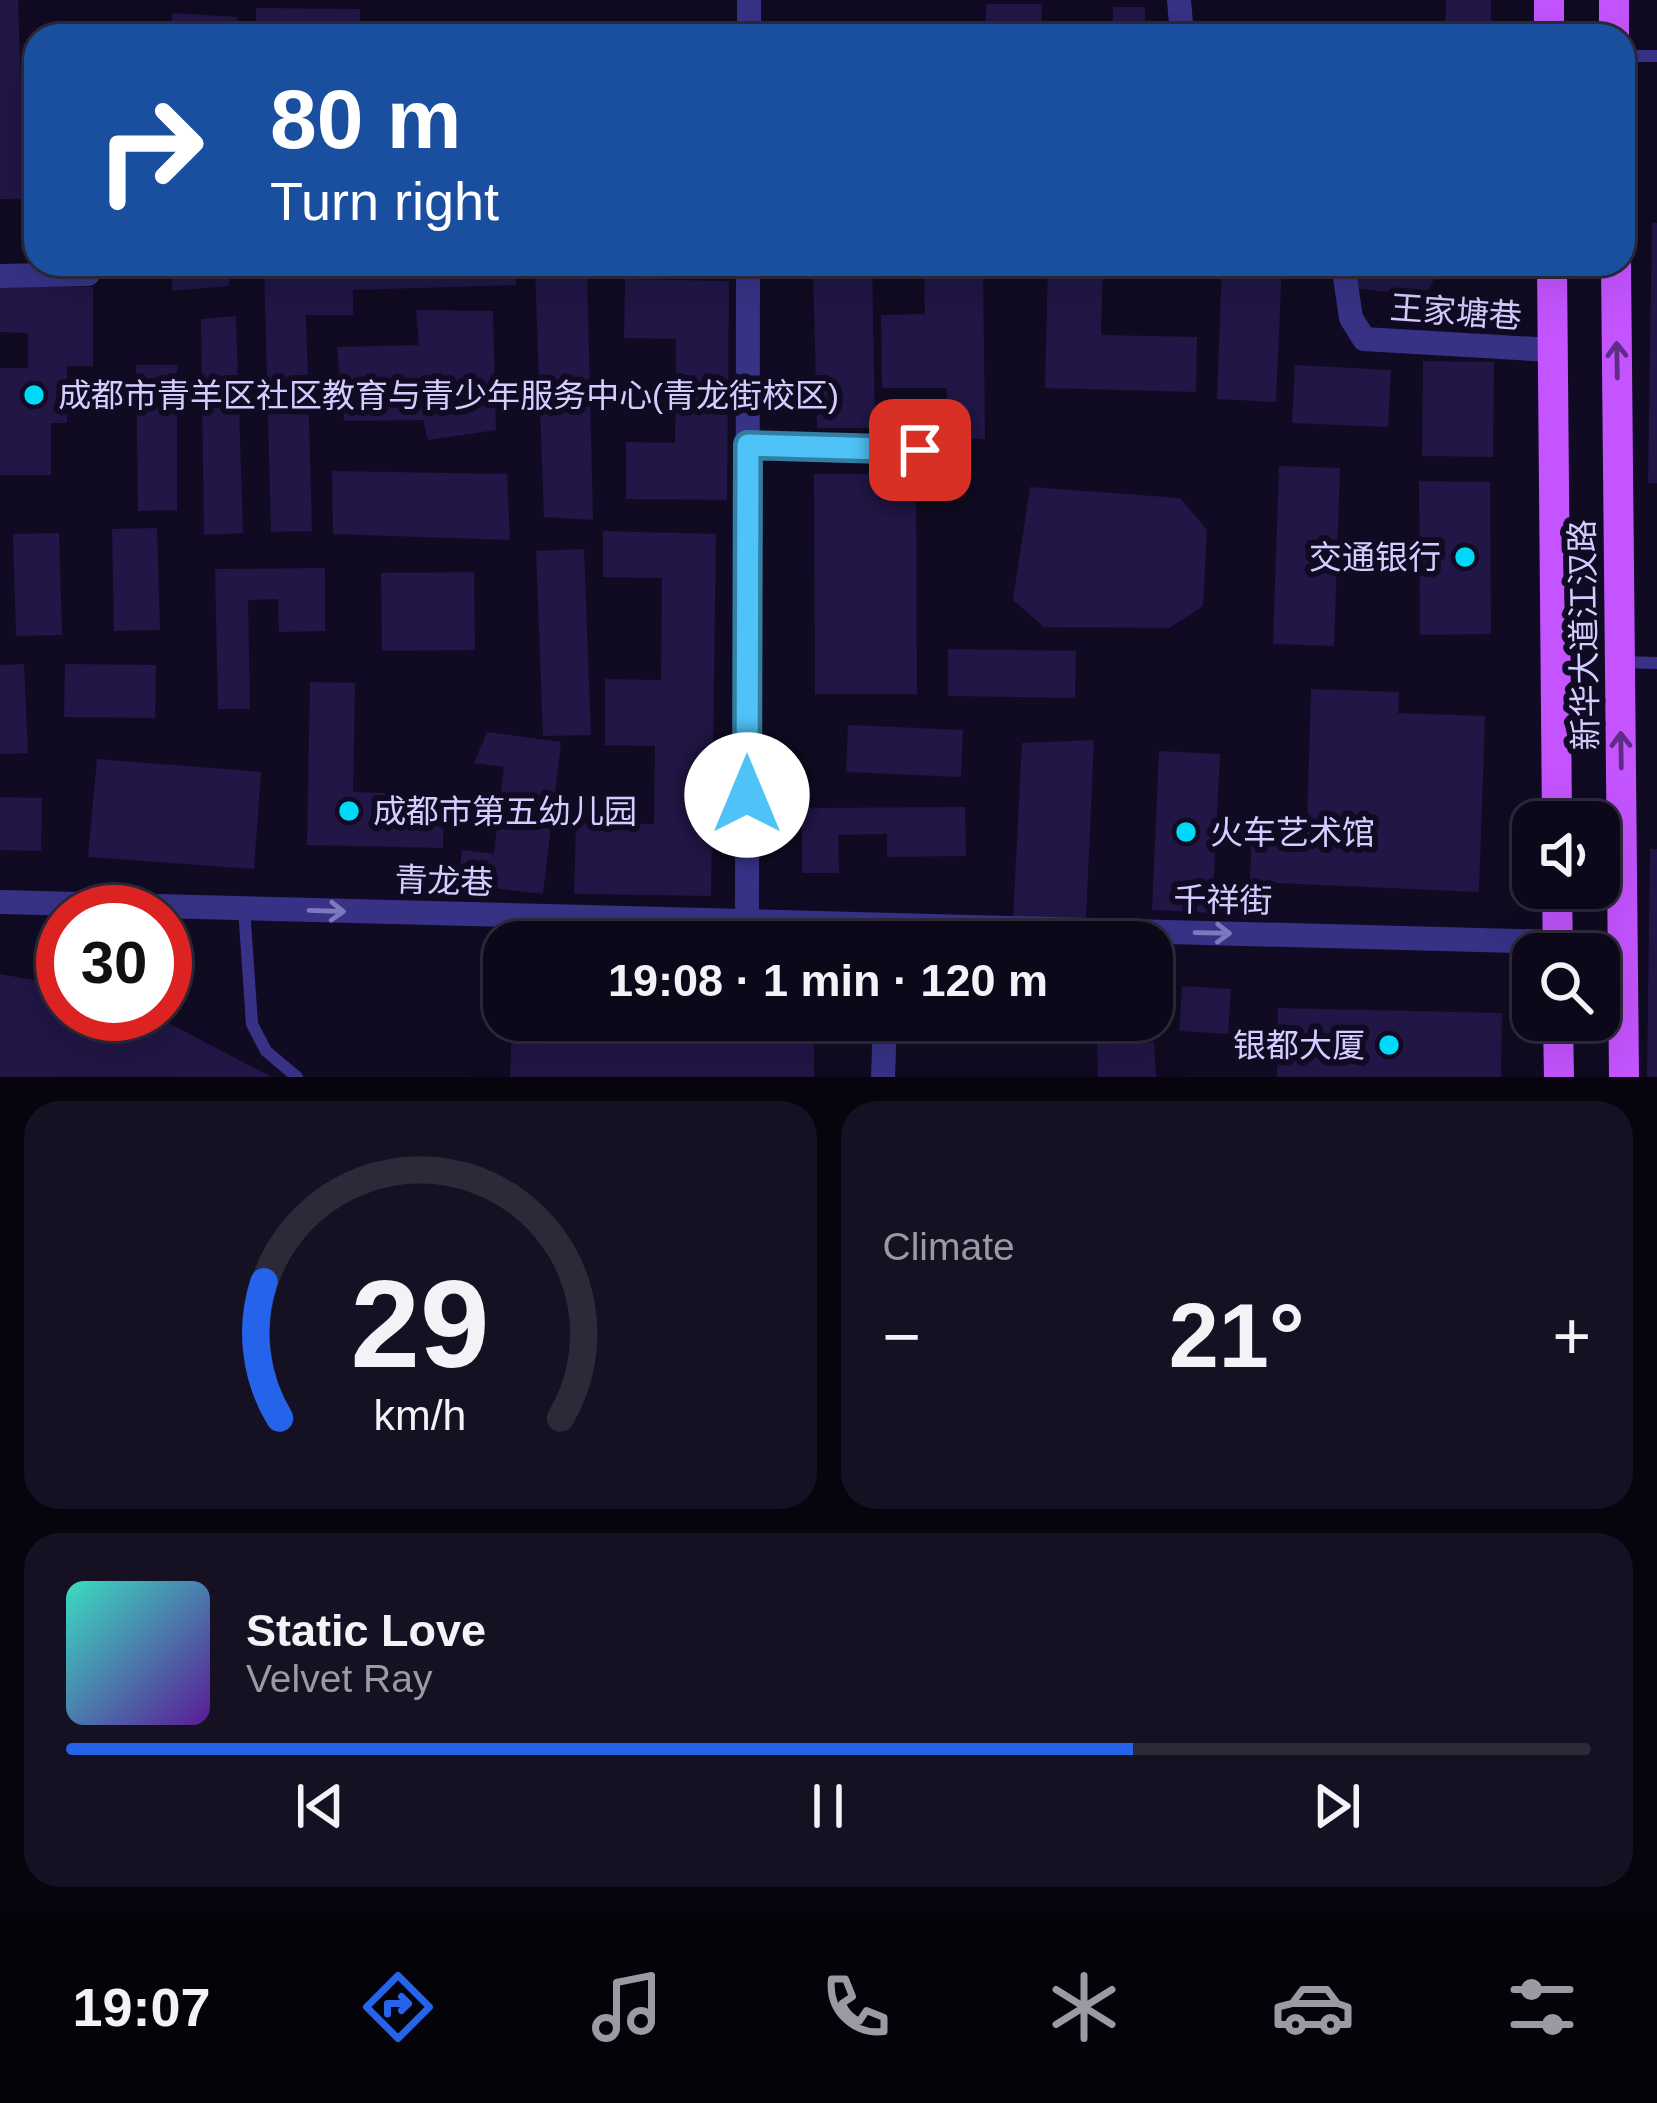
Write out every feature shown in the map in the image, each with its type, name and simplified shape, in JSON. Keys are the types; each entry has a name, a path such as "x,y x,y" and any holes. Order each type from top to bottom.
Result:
{"main road":[{"name":"新华大道江汉路","path":"1552,276 1557,801"},
{"name":"新华大道江汉路","path":"1616,276 1624,1077"},
{"path":"1558,1041 1559,1077"}],"street":[{"path":"747,921 748,276"},
{"name":"王家塘巷","path":"1345,276 1352,318 1364,339 1552,350"},
{"name":"青龙巷","path":"0,902 711,921"},
{"name":"千祥街","path":"1173,939 1512,947"},
{"path":"884,1077 885,1041"}],"lane":[{"path":"748,445 920,450"},
{"path":"1620,662 1657,663"},
{"path":"244,908 252,1024 266,1052 297,1077"}],"building":[{"path":"0,0 18,0 24,199 0,199"},
{"path":"1446,0 1491,0 1491,24 1445,24"},
{"path":"986,4 1042,4 1041,24 986,24"},
{"path":"1113,7 1145,7 1145,24 1113,24"},
{"path":"256,8 360,9 360,24 256,24"},
{"path":"172,13 237,17 237,24 172,24"},
{"path":"452,21 501,22 501,24"},
{"path":"790,21 832,21 832,24"},
{"path":"1652,223 1657,223 1657,483 1648,483"},
{"path":"172,276 229,276 229,286 172,291"},
{"path":"264,276 516,276 516,285 353,290 353,315 306,315 312,531 271,532"},
{"path":"535,276 587,276 593,520 544,517"},
{"path":"813,276 872,276 875,428 817,428"},
{"path":"924,276 983,276 985,439 947,439 947,388 882,388 881,315 925,314"},
{"path":"1048,276 1103,276 1101,335 1197,337 1196,392 1045,388"},
{"path":"1222,276 1281,276 1276,402 1217,399"},
{"path":"1354,276 1435,276 1429,290 1355,288"},
{"path":"625,279 729,281 727,500 626,499 626,442 675,443 676,339 624,338"},
{"name":"成都市青羊区社区教育与青少年服务中心(青龙街校区)","path":"0,287 93,287 93,366 67,366 67,423 51,423 51,475 0,475 0,368 28,368 28,333 0,332"},
{"path":"416,310 493,311 496,430 428,440 423,420 344,421 337,347 419,345"},
{"path":"236,316 243,533 204,535 201,319"},
{"path":"1423,361 1494,362 1493,457 1422,456"},
{"path":"136,365 177,365 177,510 138,511"},
{"path":"1295,365 1391,370 1388,427 1292,423"},
{"path":"1279,466 1340,468 1334,646 1273,644"},
{"path":"332,471 507,474 510,540 333,534"},
{"path":"814,474 916,474 917,694 815,694"},
{"path":"1419,481 1490,482 1491,634 1420,635"},
{"path":"1030,487 1180,498 1207,530 1203,606 1169,628 1044,627 1013,600"},
{"path":"157,528 160,630 114,631 112,529"},
{"path":"603,531 716,534 711,896 574,894 576,823 654,824 655,746 605,745 605,679 661,680 662,578 603,577"},
{"path":"59,533 62,635 16,636 13,534"},
{"path":"584,549 591,735 543,736 536,551"},
{"path":"325,568 325,631 279,632 278,599 248,600 250,709 218,709 215,569"},
{"path":"474,572 475,650 382,651 381,573"},
{"path":"948,649 1076,651 1075,698 948,696"},
{"path":"24,664 28,753 0,754 0,665"},
{"path":"65,664 156,665 155,718 64,717"},
{"path":"310,682 355,683 353,792 444,795 443,848 307,845"},
{"path":"1311,689 1399,692 1398,713 1485,716 1479,892 1250,882 1252,824 1307,827"},
{"path":"848,725 963,730 961,777 846,772"},
{"path":"487,732 561,742 543,894 458,884 462,850 494,854 504,767 474,763"},
{"path":"1094,740 1086,919 1013,919 1022,743"},
{"name":"火车艺术馆","path":"1159,751 1220,754 1212,913 1152,910"},
{"path":"97,759 261,772 254,869 88,857"},
{"path":"0,797 42,798 41,851 0,850"},
{"path":"965,807 966,856 887,857 887,834 838,835 839,873 802,873 802,808"},
{"path":"1650,849 1657,849 1657,1077 1647,1077"},
{"path":"0,974 36,980 36,1041 192,1041 192,1035 272,1077 0,1077"},
{"path":"1182,986 1231,989 1228,1034 1179,1031"},
{"name":"银都大厦","path":"1278,1008 1502,1013 1501,1077 1277,1077"},
{"path":"511,1041 814,1044 814,1077 510,1077"},
{"path":"1154,1042 1156,1077 1098,1077 1097,1044"}],"place":[{"name":"成都市青羊区社区教育与青少年服务中心(青龙街校区)","path":"34,395"},
{"name":"交通银行","path":"1465,557"},
{"name":"成都市第五幼儿园","path":"349,811"},
{"name":"火车艺术馆","path":"1186,832"},
{"name":"银都大厦","path":"1389,1045"}],"route":[{"path":"747,795 748,445 920,450"}]}
